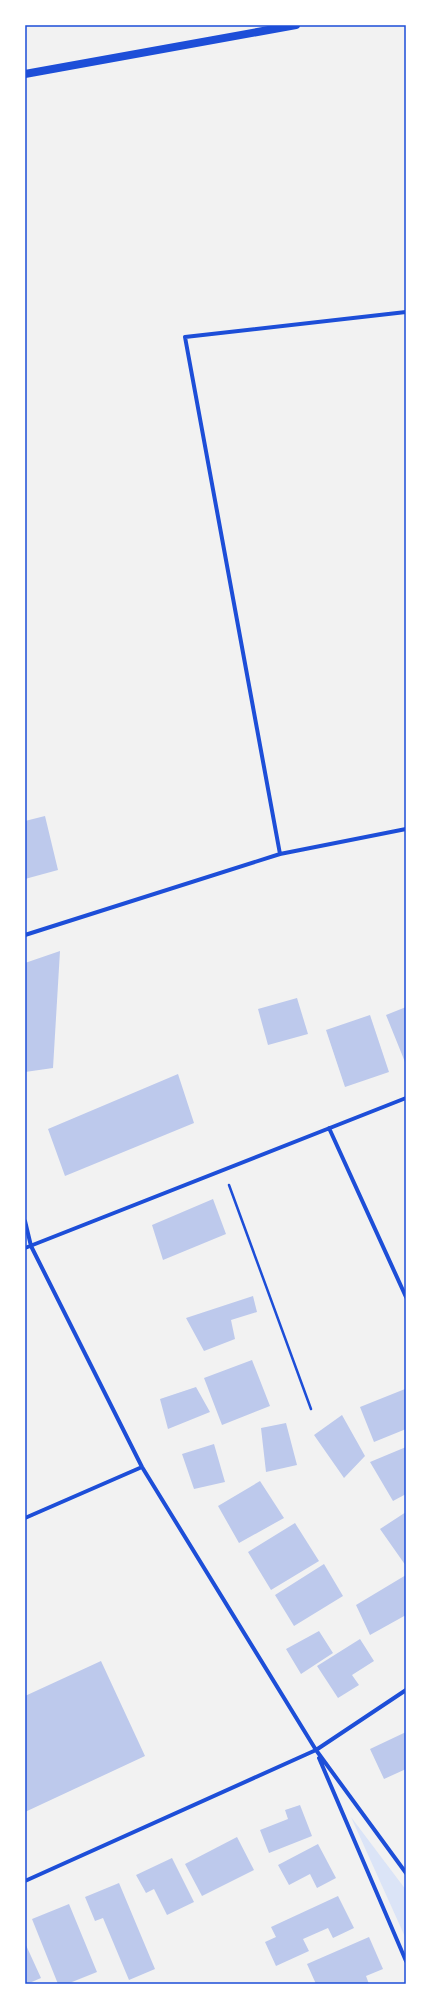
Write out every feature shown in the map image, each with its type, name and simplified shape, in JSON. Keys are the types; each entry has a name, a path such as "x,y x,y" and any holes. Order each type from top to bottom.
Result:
{"main road":[{"path":"25,74 296,25"}],"street":[{"path":"280,854 185,337 406,312"},
{"path":"25,935 280,854 406,829"},
{"path":"25,1248 406,1098"},
{"path":"329,1128 406,1297"},
{"path":"25,1221 31,1246 142,1467 316,1750 406,1873"},
{"path":"25,1518 142,1467"},
{"path":"25,1882 316,1750 406,1690"},
{"path":"316,1750 406,1961"}],"path":[{"path":"224,1170 311,1409"}],"shaded area":[{"path":"351,1817 406,1890 406,1939"}],"building":[{"path":"45,816 58,870 25,879 25,821"},
{"path":"60,951 53,1068 25,1072 25,963"},
{"path":"297,998 308,1034 268,1045 258,1009"},
{"path":"406,1007 406,1062 405,1062 386,1015"},
{"path":"370,1015 389,1072 345,1087 326,1030"},
{"path":"178,1074 194,1123 65,1176 48,1129"},
{"path":"213,1199 226,1234 163,1260 152,1225"},
{"path":"253,1296 257,1312 231,1320 235,1339 204,1351 186,1318"},
{"path":"252,1360 270,1406 222,1425 204,1378"},
{"path":"196,1387 210,1412 168,1429 160,1399"},
{"path":"405,1389 406,1429 374,1442 360,1407"},
{"path":"342,1415 365,1456 344,1478 314,1435"},
{"path":"286,1423 297,1465 266,1472 261,1428"},
{"path":"214,1444 225,1482 194,1489 182,1454"},
{"path":"406,1447 406,1494 393,1501 370,1462"},
{"path":"260,1481 284,1518 239,1543 218,1506"},
{"path":"406,1512 406,1566 380,1529"},
{"path":"295,1523 319,1561 271,1590 248,1552"},
{"path":"324,1564 343,1596 294,1626 275,1595"},
{"path":"406,1575 406,1615 370,1635 356,1605"},
{"path":"319,1631 333,1653 301,1674 286,1649"},
{"path":"360,1639 374,1661 352,1675 359,1685 338,1698 317,1666"},
{"path":"101,1661 145,1756 25,1812 25,1696"},
{"path":"406,1732 406,1769 384,1779 370,1749"},
{"path":"300,1805 312,1836 269,1853 260,1830 288,1819 285,1810"},
{"path":"237,1837 254,1870 202,1896 185,1864"},
{"path":"318,1844 336,1878 317,1888 310,1874 289,1885 278,1865"},
{"path":"172,1858 194,1902 167,1915 154,1889 146,1893 136,1875"},
{"path":"119,1883 155,1969 129,1980 103,1918 95,1921 85,1897"},
{"path":"338,1896 354,1928 333,1938 328,1928 303,1939 309,1951 276,1966 265,1942 276,1937 271,1927"},
{"path":"69,1904 97,1972 67,1984 58,1984 32,1919"},
{"path":"369,1937 383,1969 366,1976 369,1984 316,1984 307,1964"},
{"path":"25,1943 41,1978 27,1984 25,1984"}]}
